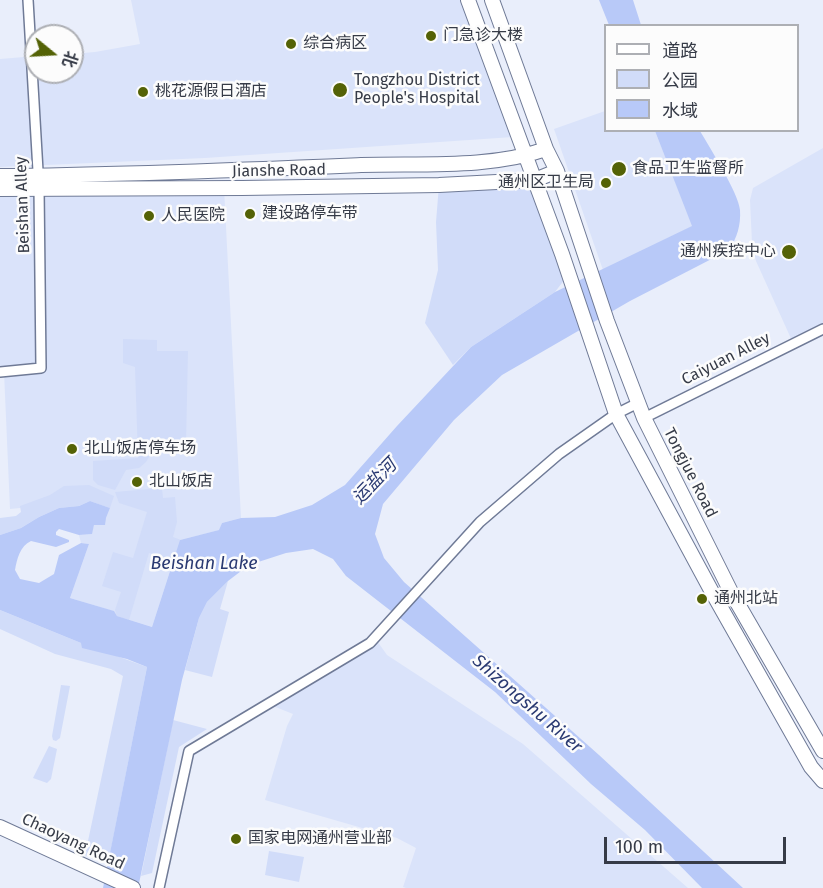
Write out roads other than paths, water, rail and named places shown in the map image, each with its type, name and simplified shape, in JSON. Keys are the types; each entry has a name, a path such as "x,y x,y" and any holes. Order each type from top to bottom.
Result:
{"main road":[{"path":"468,0 535,180 616,414 712,592 811,767 823,781"},
{"path":"492,0 546,149 557,171"},
{"name":"Jianshe Road","path":"0,189 39,182 239,171 363,165 439,165 526,156 546,149"},
{"name":"Jianshe Road","path":"0,176 39,182 265,188 439,185 535,180 557,171"},
{"name":"Tongjue Road","path":"557,171 591,267 607,321 644,418 731,592 823,751"},
{"name":"Chaoyang Road","path":"0,826 133,888"}],"street":[{"name":"Beishan Alley","path":"0,372 41,368 39,182 28,0"},
{"name":"Caiyuan Alley","path":"644,418 823,329"},
{"path":"159,888 189,751 370,643 480,522 559,454 616,414 638,403"}],"water":[{"path":"599,0 633,0 641,24 609,24"},
{"path":"655,132 701,132 735,193 740,210 739,226 729,250 630,301 502,375 454,420 383,504 375,534 384,558 404,582 599,755 743,888 702,888 645,830 591,784 495,692 346,576 333,559 313,549 286,553 249,565 228,581 207,602 199,618 182,680 138,888 103,888 147,667 127,659 82,648 81,643 0,610 0,535 21,528 59,508 79,506 90,501 110,508 105,525 94,525 92,534 79,535 59,529 56,535 69,542 56,547 31,541 27,543 20,553 15,570 20,579 39,583 54,574 59,555 81,543 89,544 70,598 114,611 117,616 152,627 180,540 219,530 222,523 241,518 275,517 312,505 345,485 471,347 555,292 692,226"}],"place":[{"name":"门急诊大楼","path":"431,36"},
{"name":"综合病区","path":"291,44"},
{"name":"Tongzhou District People's Hospital","path":"340,90"},
{"name":"桃花源假日酒店","path":"143,92"},
{"name":"食品卫生监督所","path":"619,169"},
{"name":"通州区卫生局","path":"606,183"},
{"name":"建设路停车带","path":"250,214"},
{"name":"人民医院","path":"149,216"},
{"name":"通州疾控中心","path":"789,252"},
{"name":"北山饭店停车场","path":"72,449"},
{"name":"北山饭店","path":"137,482"},
{"name":"通州北站","path":"702,599"},
{"name":"国家电网通州营业部","path":"236,839"}],"water label":[{"name":"运盐河","path":"375,482"},
{"name":"Beishan Lake","path":"204,564"},
{"name":"Shizongshu River","path":"527,704"}]}
